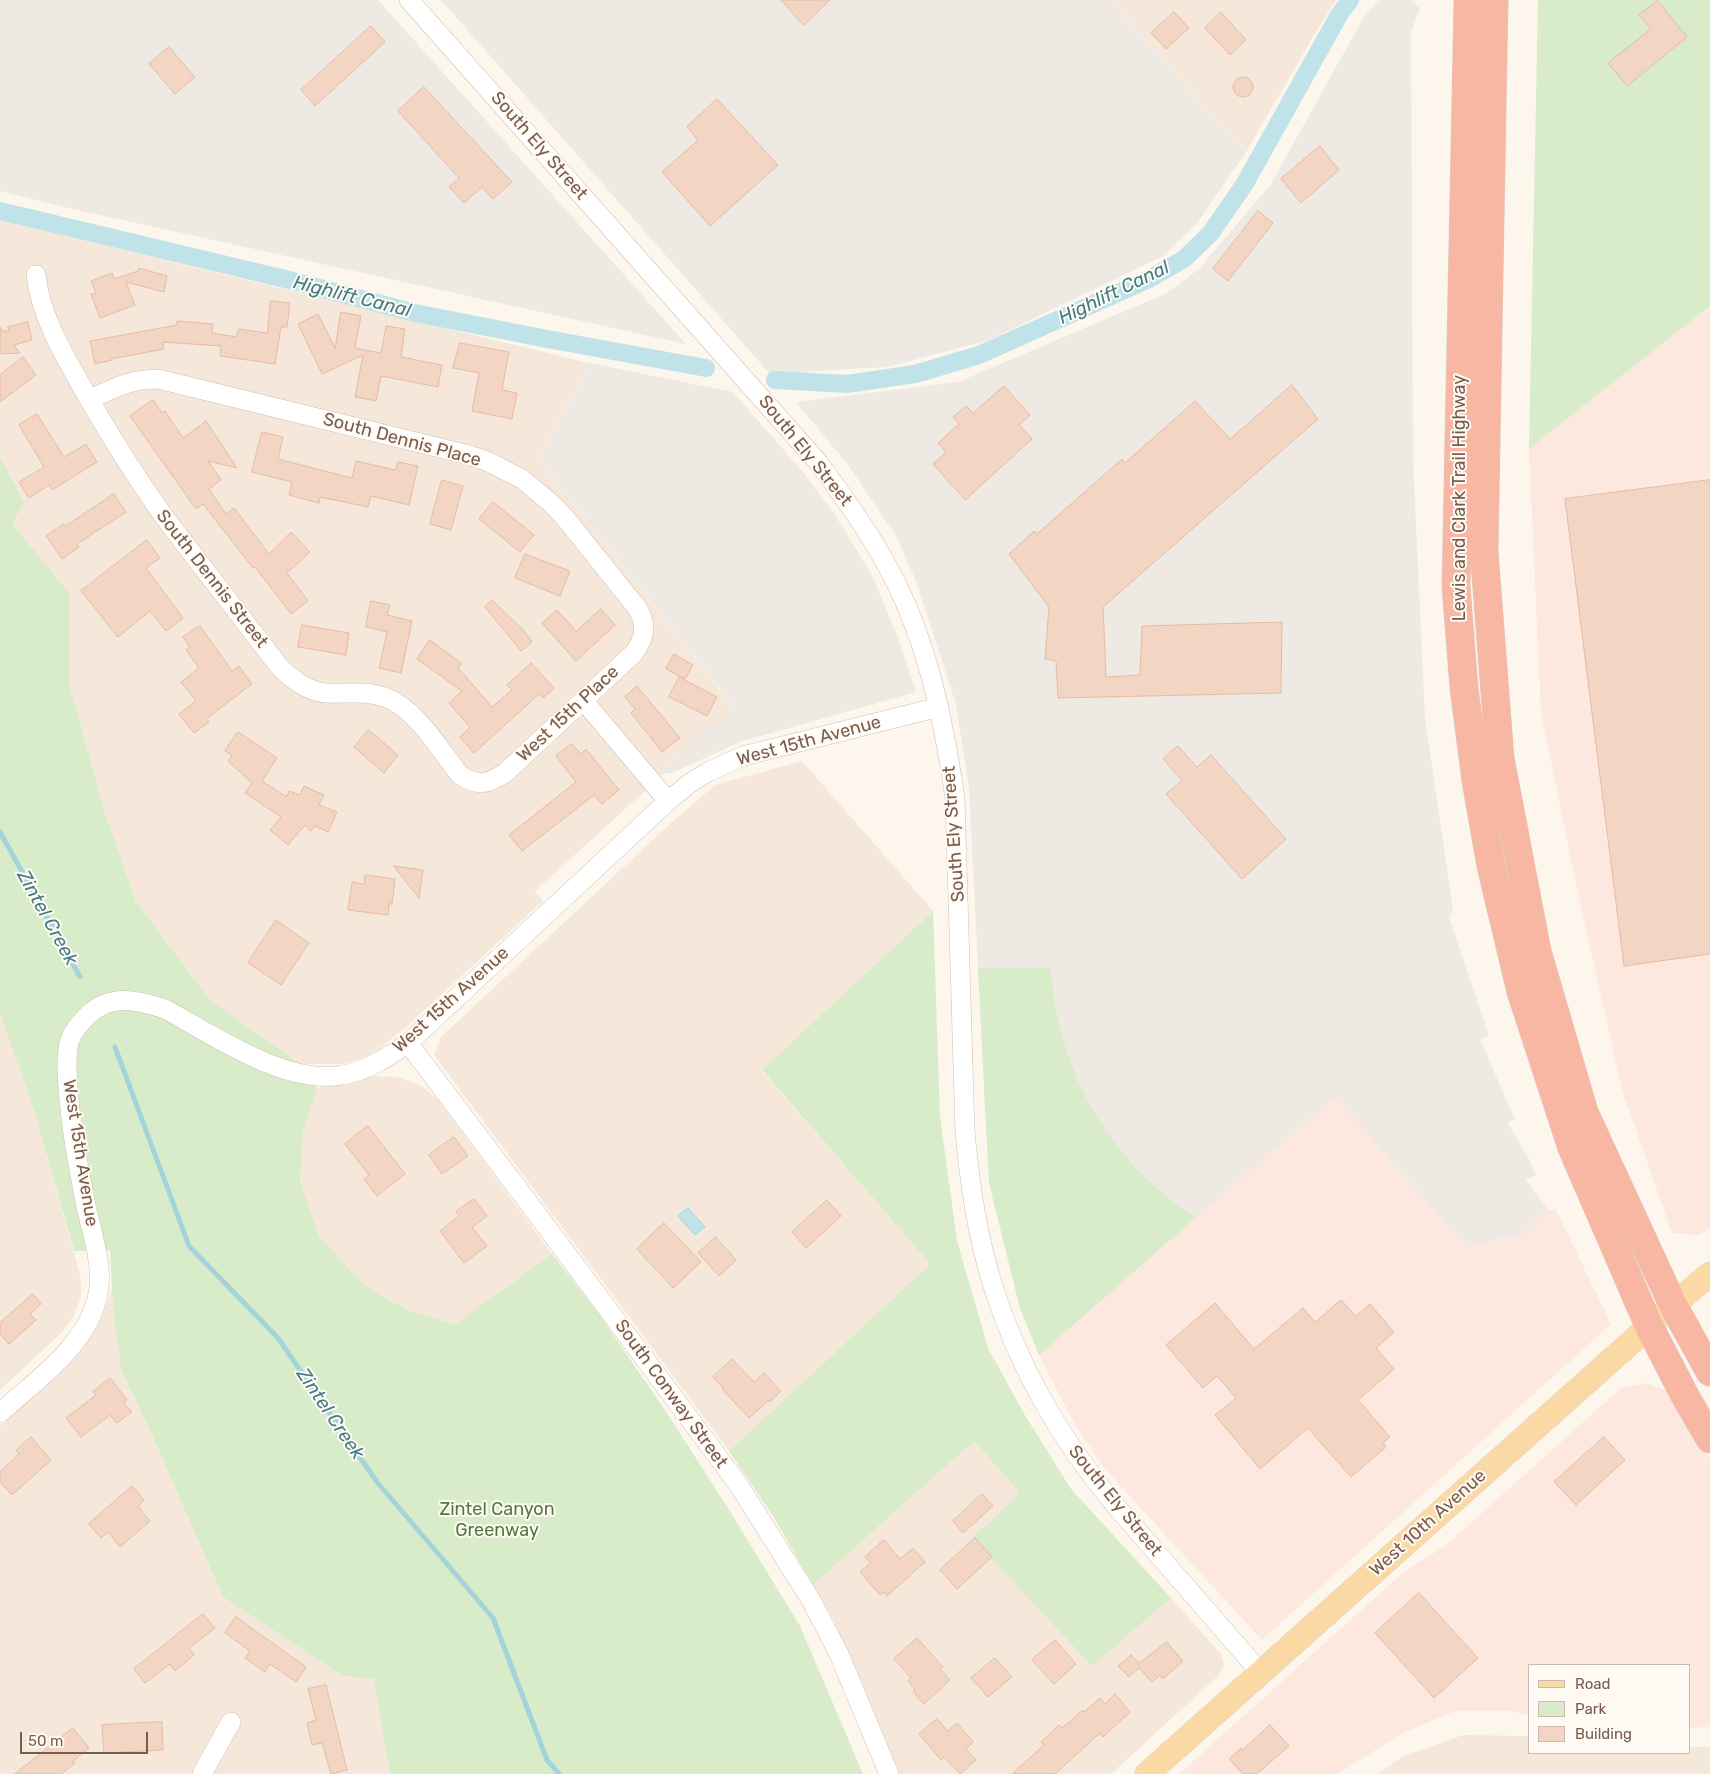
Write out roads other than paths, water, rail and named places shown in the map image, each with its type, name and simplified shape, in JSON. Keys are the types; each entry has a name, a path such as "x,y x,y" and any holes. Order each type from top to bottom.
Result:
{"highway":[{"name":"Lewis and Clark Trail Highway","path":"1468,0 1456,586 1464,688 1476,781 1491,866 1521,992 1572,1148 1649,1326 1685,1396 1710,1439"},
{"name":"Lewis and Clark Trail Highway","path":"1494,0 1484,552 1500,758 1537,951 1584,1112 1673,1305 1710,1372"}],"main road":[{"name":"West 10th Avenue","path":"1147,1774 1649,1326 1710,1274"}],"street":[{"name":"South Ely Street","path":"409,0 817,461 846,500 891,573 908,610 924,654 948,748 955,800 965,1132 969,1176 977,1224 993,1286 1012,1340 1043,1401 1071,1448 1115,1505 1261,1673"},
{"name":"South Dennis Street","path":"36,275 38,292 44,312 89,400 157,508 287,674 311,689 324,693 361,692 388,698 415,718 460,775 469,781 478,783"},
{"name":"South Dennis Place","path":"89,400 126,383 142,379 158,379 468,455 489,462 522,479 561,514 638,609 643,619 645,630"},
{"name":"West 15th Place","path":"478,783 495,780 505,773 634,653 643,639 645,630"},
{"path":"583,700 668,801"},
{"name":"West 15th Avenue","path":"0,1413 68,1350 81,1334 91,1317 97,1297 99,1276 71,1119 67,1051 76,1028 93,1010 121,1000 133,1000 152,1004 272,1065 306,1075 323,1076 342,1075 364,1069 386,1058 408,1043 668,801 708,772 743,756 939,707"},
{"name":"South Conway Street","path":"408,1043 738,1484 811,1600 839,1654 889,1774"},
{"path":"202,1774 231,1722"}],"water":[{"path":"688,1208 705,1227 695,1235 678,1216"}],"waterway":[{"name":"Highlift Canal","path":"775,380 847,384 915,374 979,355 1149,279 1184,259 1210,234 1244,185 1339,15 1350,0"},
{"name":"Highlift Canal","path":"0,211 285,279 415,313 706,368"},
{"name":"Zintel Creek","path":"0,832 80,977"},
{"name":"Zintel Creek","path":"115,1047 189,1246 278,1338 377,1482 493,1618 547,1760 559,1774"}],"park label":[{"name":"Zintel Canyon Greenway","path":"497,1520"}]}
